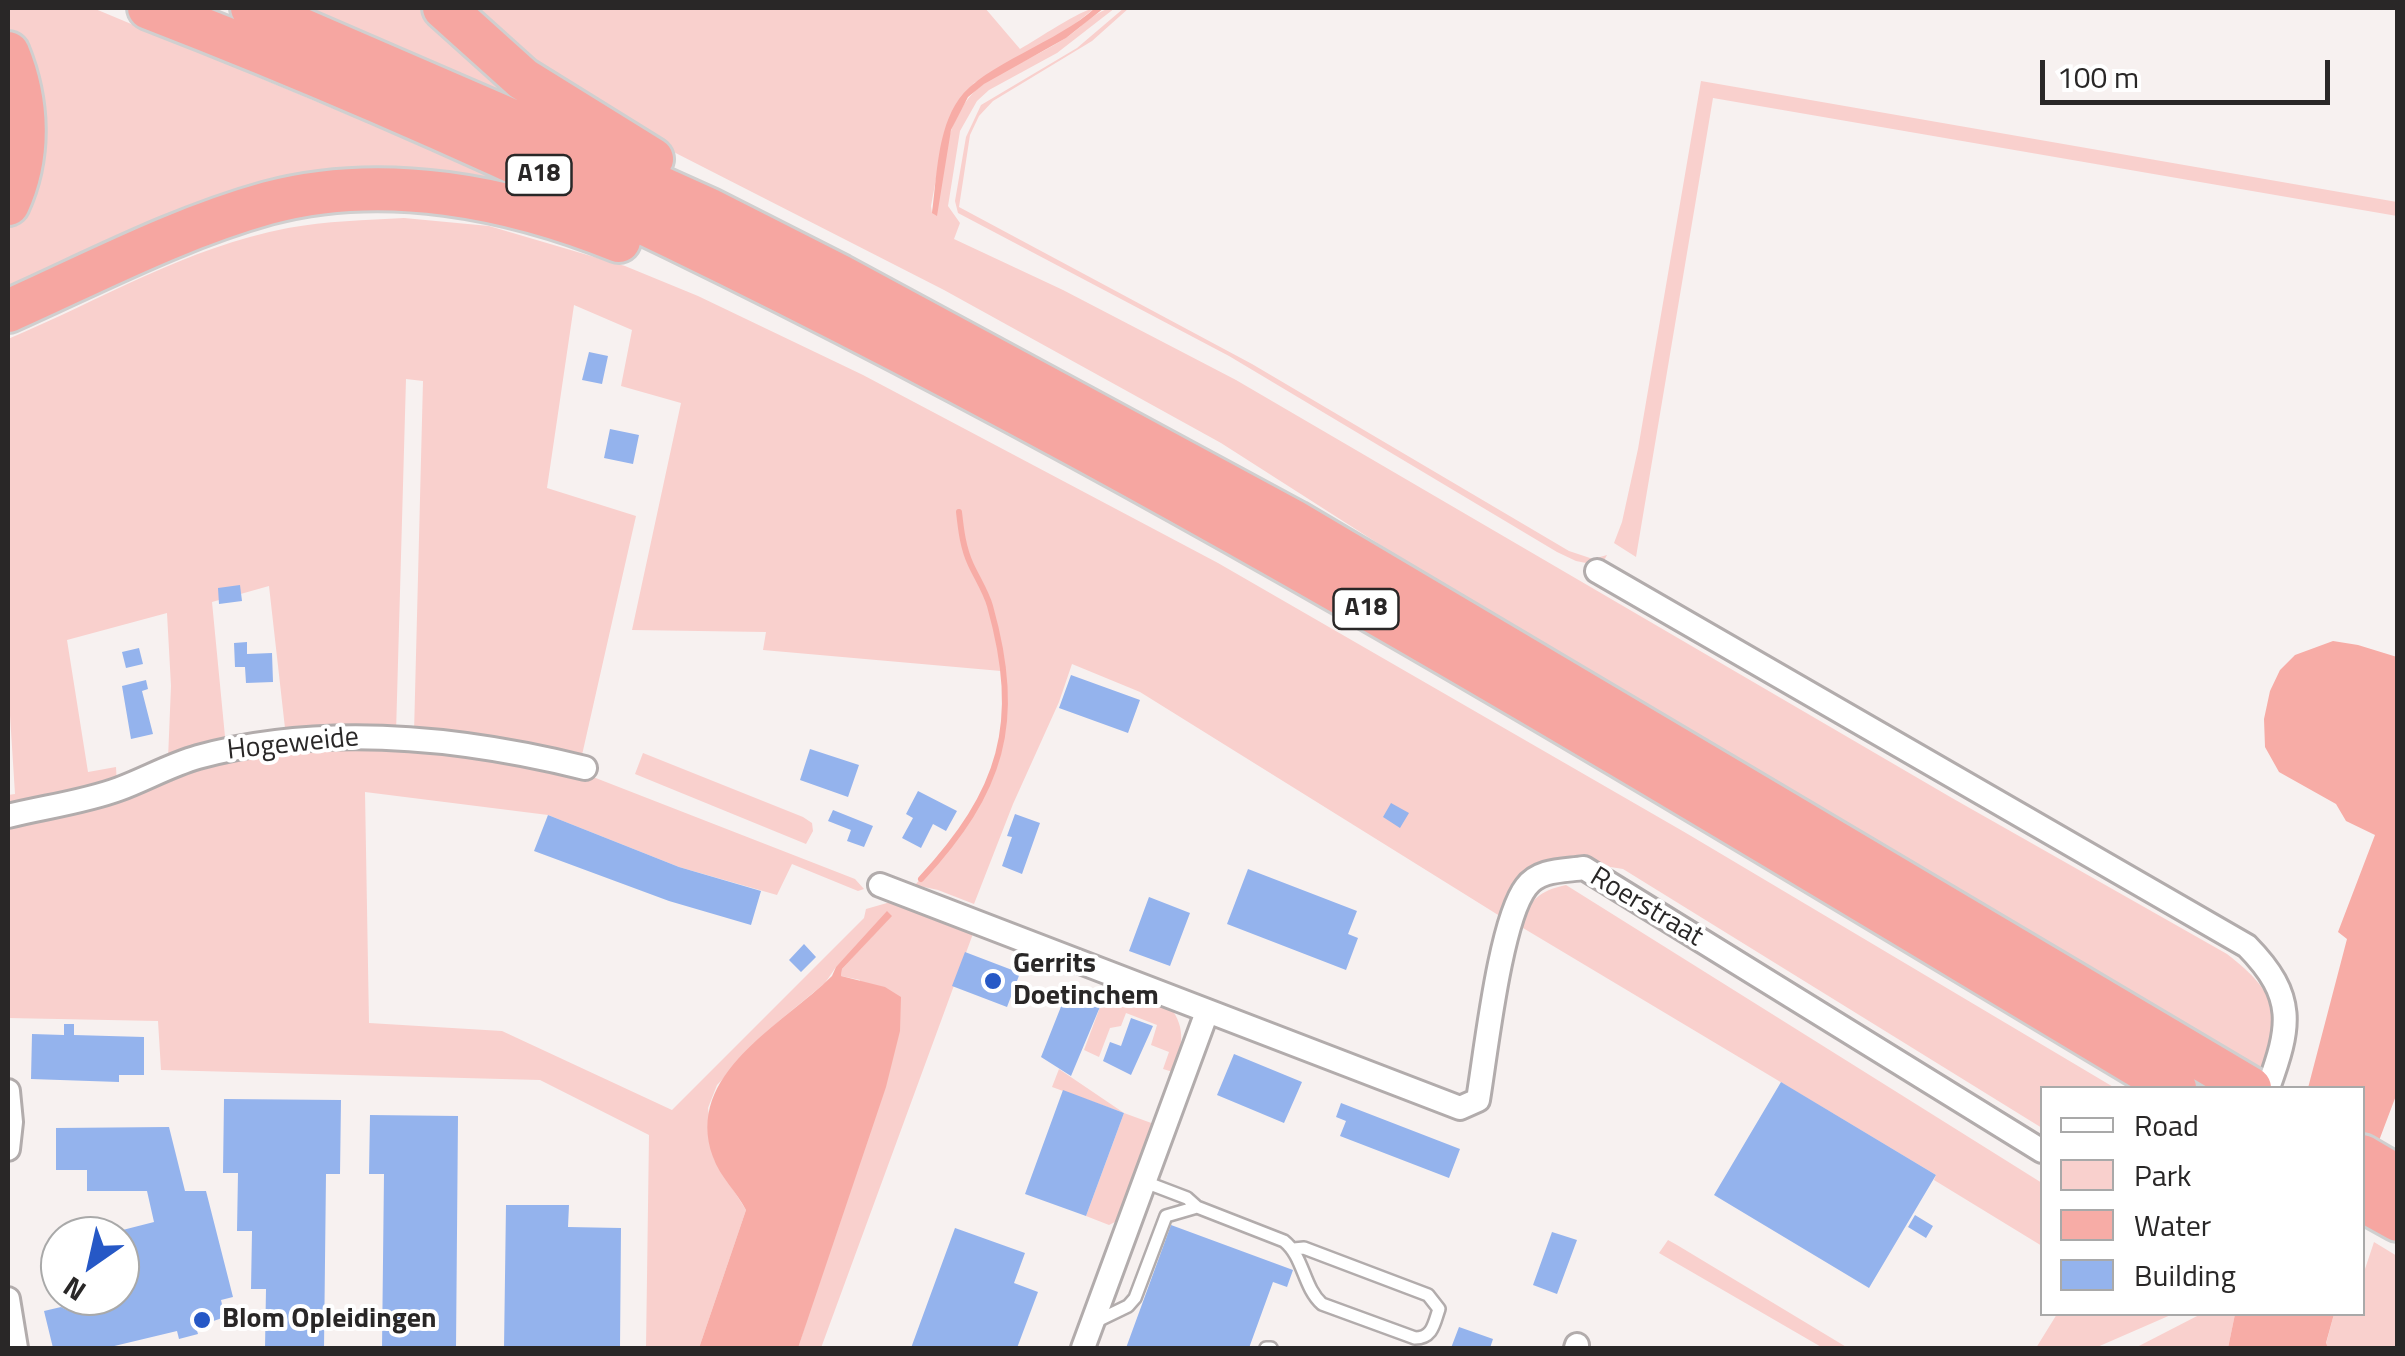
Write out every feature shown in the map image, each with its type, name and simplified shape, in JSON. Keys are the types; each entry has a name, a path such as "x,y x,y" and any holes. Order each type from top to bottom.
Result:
{"highway":[{"name":"A18","path":"149,8 482,148 921,362 1270,552 2172,1086"},
{"name":"A18","path":"252,8 710,210 840,276 1424,596 2251,1086"},
{"name":"A18","path":"444,8 523,79 840,276"},
{"path":"8,53 25,120 22,161 8,204"},
{"name":"A18","path":"8,311 151,246 270,203 318,194 409,192 470,196 584,226 921,362"},
{"path":"2365,1158 2398,1177"},
{"path":"2365,1202 2398,1220"}],"street":[{"path":"1597,571 2248,946 2276,984 2285,1007 2287,1027 2254,1086"},
{"name":"Hogeweide","path":"8,816 122,788 199,757 314,740 386,736 501,750 585,768"},
{"name":"Roerstraat","path":"880,885 1460,1108 1478,1100 1510,916 1527,884 1544,873 1584,868 2040,1150"},
{"path":"1083,1348 1207,1012"},
{"path":"8,1092 8,1149"},
{"path":"8,1299 16,1348"}],"lane":[{"path":"1144,1182 1188,1198 1197,1207 1272,1234 1294,1250 1322,1304 1416,1338 1430,1333 1439,1309 1428,1295 1304,1248 1294,1250"},
{"path":"1093,1323 1128,1306 1135,1298 1166,1216 1197,1207"}],"green space":[{"path":"8,8 93,8 502,179 563,210 388,183 8,302 8,223 22,57 8,28"},
{"path":"285,8 429,8 565,119"},
{"path":"469,8 985,8 1020,49 1095,8 1067,30 974,83 945,130 932,213 947,144 970,97 982,85 1054,45 1095,15 1115,8 1057,53 989,90 977,101 960,131 948,206 960,223 954,239 1063,290 1236,380 2227,954 2258,982 2272,1008 2272,1037 2260,1076 1457,594 1221,443 944,290 611,120 561,88"},
{"path":"1124,8 1129,8 1092,41 993,101 979,116 970,135 959,207 1252,364 1569,551 1593,559 1607,555 1601,566 1557,552 1229,356 958,213 955,201 966,137 981,105 1077,48"},
{"path":"1701,81 2397,202 2397,216 1713,98 1636,557 1614,543 1638,449"},
{"path":"404,218 489,226 625,266 698,296 863,375 1218,563 1686,833 2112,1086 2040,1086 2040,1127 1623,869 1573,861 1503,918 1140,692 1072,664 974,904 915,885 957,836 986,789 1001,736 1001,671 763,650 766,632 632,630 681,403 621,386 632,330 574,305 547,488 636,516 582,755 470,736 414,733 423,381 406,379 396,733 286,737 269,586 212,602 226,747 168,759 171,686 167,613 67,640 88,772 116,767 117,785 8,809 8,795 15,794 8,684 8,339 180,261 251,237 317,224"},
{"path":"364,741 570,768 855,879 864,889 858,891 792,864 777,895 679,867 548,815 365,792 369,1023 502,1031 672,1110 864,918 866,909 894,901 974,931 821,1348 798,1348 823,1268 860,980 841,976 842,969 891,916 717,1085 708,1108 714,1159 746,1210 699,1348 646,1348 649,1135 540,1080 161,1070 158,1021 8,1018 8,824 203,761"},
{"path":"643,753 803,817 812,823 813,831 806,844 635,774"},
{"path":"1566,885 2040,1182 2040,1245 1934,1180 1936,1175 1518,925 1536,898"},
{"path":"1109,983 1170,1007 1179,1023 1181,1038 1173,1072 1163,1069 1169,1052 1151,1045 1157,1025 1126,1013 1121,1026 1110,1028 1099,1057 1084,1050"},
{"path":"1059,1069 1124,1113 1052,1087"},
{"path":"1124,1113 1154,1124 1119,1220 1109,1225 1086,1216"},
{"path":"1668,1240 1848,1348 1823,1348 1659,1253"},
{"path":"2374,1242 2397,1256 2397,1348 2328,1348 2333,1316 2365,1316 2365,1269"},
{"path":"2056,1316 2168,1316 2095,1348 2036,1348"},
{"path":"2197,1316 2235,1316 2228,1348 2135,1348"}],"water":[{"path":"1095,8 1104,8 1066,38 968,97 951,130 937,216 932,213 942,139 959,99 985,75"},
{"path":"2333,641 2397,657 2397,1093 2365,1178 2365,1086 2309,1086 2347,939 2338,932 2375,835 2346,821 2336,804 2279,772 2265,747 2264,719 2270,691 2280,670 2295,655"},
{"path":"887,911 892,916 842,969 841,976 885,987 901,997 900,1031 886,1087 798,1348 699,1348 746,1210 713,1157 707,1127 712,1101 743,1054 832,976"},
{"path":"2235,1316 2333,1316 2328,1348 2228,1348"}],"building":[{"path":"589,352 608,356 602,384 582,380"},
{"path":"610,429 639,435 633,464 604,458"},
{"path":"240,585 242,601 219,604 218,588"},
{"path":"247,642 247,654 272,653 273,682 246,683 245,667 235,667 234,643"},
{"path":"139,648 143,664 126,668 122,652"},
{"path":"1071,675 1140,700 1128,733 1059,708"},
{"path":"146,680 148,689 142,691 153,734 131,739 122,686"},
{"path":"810,749 859,765 848,797 800,780"},
{"path":"918,791 957,811 946,831 933,824 921,848 902,838 913,818 906,814"},
{"path":"1391,803 1409,813 1400,828 1383,817"},
{"path":"833,810 873,826 864,847 847,841 851,830 828,821"},
{"path":"1015,814 1040,823 1022,874 1002,866"},
{"path":"548,815 679,867 761,891 751,925 669,901 534,851"},
{"path":"1248,869 1357,911 1348,934 1358,938 1346,970 1227,924"},
{"path":"1149,897 1190,913 1170,966 1129,951"},
{"path":"804,944 816,957 801,972 789,960"},
{"path":"965,952 1020,973 1007,1007 952,986"},
{"path":"1068,989 1102,1002 1071,1076 1041,1057"},
{"path":"1131,1018 1153,1026 1131,1075 1103,1061 1110,1042 1121,1046"},
{"path":"64,1024 74,1024 74,1035 144,1037 144,1075 119,1075 119,1082 31,1079 32,1034 64,1035"},
{"path":"1234,1054 1302,1082 1284,1123 1217,1095"},
{"path":"1781,1082 1936,1175 1869,1288 1714,1195"},
{"path":"1063,1090 1124,1113 1086,1216 1025,1194"},
{"path":"224,1099 341,1100 340,1174 326,1174 324,1348 265,1348 266,1289 251,1289 252,1231 237,1231 238,1173 223,1173"},
{"path":"1341,1103 1460,1149 1449,1178 1340,1136 1346,1121 1336,1117"},
{"path":"370,1115 458,1116 456,1348 382,1348 384,1174 369,1174"},
{"path":"169,1127 185,1191 206,1191 233,1297 221,1300 225,1317 196,1327 198,1334 179,1339 177,1331 106,1348 53,1348 45,1316 140,1316 140,1226 154,1222 147,1191 87,1191 87,1170 56,1170 56,1128"},
{"path":"506,1205 569,1205 568,1227 621,1228 620,1348 504,1348"},
{"path":"1915,1215 1933,1226 1926,1238 1908,1227"},
{"path":"1171,1225 1293,1270 1287,1287 1273,1282 1249,1348 1126,1348"},
{"path":"955,1228 1025,1253 1014,1283 1038,1292 1017,1348 911,1348"},
{"path":"1552,1232 1577,1240 1557,1294 1533,1285"},
{"path":"1459,1327 1493,1339 1490,1348 1451,1348"}],"waterway":[{"path":"921,879 971,816 998,754 1004,721 1000,648 988,601 966,552 959,512"}],"place":[{"name":"Gerrits Doetinchem","path":"993,981"},
{"name":"Blom Opleidingen","path":"202,1320"}]}
